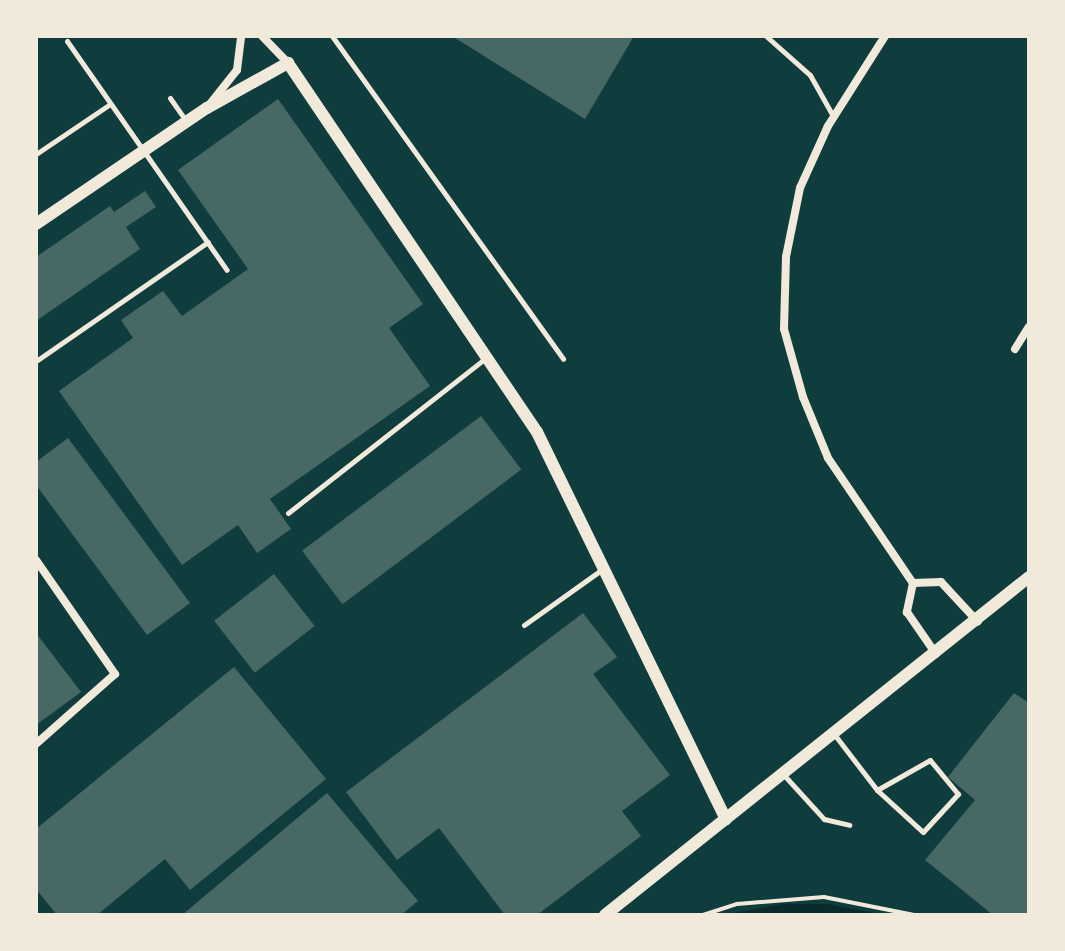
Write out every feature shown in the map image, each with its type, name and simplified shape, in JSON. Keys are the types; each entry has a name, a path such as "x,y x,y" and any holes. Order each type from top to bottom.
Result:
{"street":[{"path":"207,108 237,70 241,36"},
{"path":"262,36 288,63 537,432 726,819"},
{"path":"885,36 833,117 800,188 786,257 784,329 803,397 828,458 913,583 907,612 936,654"},
{"path":"36,224 207,108 288,63"},
{"path":"1015,349 1029,327"},
{"path":"36,560 115,674 36,744"},
{"path":"605,915 978,622 1029,577"},
{"path":"913,583 941,582 978,622"}],"lane":[{"path":"332,36 563,359"},
{"path":"766,36 810,75 833,117"},
{"path":"67,41 227,270"},
{"path":"170,98 187,122"},
{"path":"36,154 110,104"},
{"path":"36,361 208,242"},
{"path":"288,513 487,357"},
{"path":"524,625 604,567"},
{"path":"834,734 877,790 923,832 958,794 930,760 877,790"},
{"path":"783,774 824,819 849,825"}],"path":[{"path":"703,915 737,904 824,897 914,915"}],"water":[{"path":"783,904 827,904 885,915 722,915"}],"building":[{"path":"452,36 634,36 585,119"},
{"path":"278,99 423,304 389,328 430,386 270,499 291,529 257,553 238,525 182,565 59,391 133,338 121,320 163,291 182,316 248,269 178,170"},
{"path":"145,191 156,207 126,227 140,249 36,321 36,257 110,206 114,212"},
{"path":"481,416 521,470 342,604 302,551"},
{"path":"68,438 190,603 147,635 36,485 36,462"},
{"path":"274,574 315,626 255,673 214,621"},
{"path":"583,613 617,657 593,674 670,775 622,811 641,836 537,915 505,915 439,828 397,860 346,792"},
{"path":"36,633 81,692 36,725"},
{"path":"234,667 326,779 190,890 165,859 97,915 57,915 36,889 36,829"},
{"path":"1014,693 1029,703 1029,915 993,915 925,860 975,800 948,777"},
{"path":"327,793 418,901 401,915 182,915"}]}
